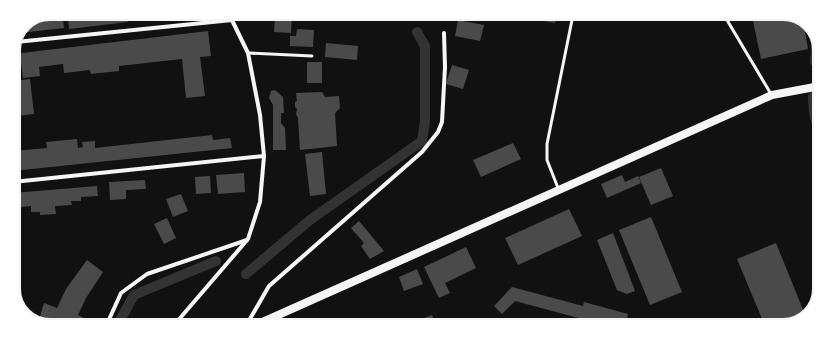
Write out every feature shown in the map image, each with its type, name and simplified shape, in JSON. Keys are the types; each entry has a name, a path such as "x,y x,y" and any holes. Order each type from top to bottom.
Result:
{"main road":[{"path":"269,319 772,95 813,87"}],"street":[{"path":"21,41 232,20 248,53 260,115 264,156 260,202 248,239 179,319"},
{"path":"250,319 269,286 422,152 438,132 442,122 444,105 444,33"},
{"path":"20,181 264,156"},
{"path":"109,319 122,293 147,274 248,239"}],"lane":[{"path":"559,190 547,160 547,144 572,20"},
{"path":"726,20 772,95"},
{"path":"248,53 312,56"}],"building":[{"path":"50,20 63,20 64,28 26,32 38,22"},
{"path":"68,20 128,20 128,22 69,29"},
{"path":"275,20 292,20 291,33 274,32"},
{"path":"458,20 484,25 480,41 455,36"},
{"path":"538,20 556,20 555,23"},
{"path":"753,20 789,21 800,25 805,29 808,49 761,59"},
{"path":"297,29 314,30 313,47 290,46 290,36 296,36"},
{"path":"208,31 211,56 200,57 205,96 186,98 182,59 119,66 119,71 91,74 90,70 64,73 63,64 39,67 40,76 23,78 20,53"},
{"path":"326,43 358,46 357,60 325,57"},
{"path":"307,62 322,62 322,83 307,83"},
{"path":"452,65 469,70 463,89 446,84"},
{"path":"30,79 34,114 20,116 20,80"},
{"path":"275,90 283,97 284,113 281,113 281,123 285,128 286,150 273,150 273,105 269,98 271,91"},
{"path":"322,92 325,97 339,96 340,108 335,113 337,146 300,150 298,118 296,114 297,109 295,107 295,102 297,101 296,93"},
{"path":"212,135 213,140 230,138 232,148 20,170 20,150 47,148 46,142 77,139 78,148 83,147 82,142 95,141 95,148"},
{"path":"513,143 521,159 481,177 473,160"},
{"path":"322,152 326,194 310,196 305,154"},
{"path":"661,168 673,196 651,205 639,177"},
{"path":"244,173 245,192 218,194 216,175"},
{"path":"622,175 625,182 638,176 641,183 607,198 601,184"},
{"path":"210,176 211,193 196,194 195,177"},
{"path":"145,180 146,189 126,190 126,199 110,200 109,182"},
{"path":"97,186 98,196 81,197 81,201 71,201 72,205 55,206 56,214 40,215 40,212 31,212 31,206 20,207 20,192"},
{"path":"181,194 188,211 173,217 166,199"},
{"path":"569,209 582,236 518,265 505,238"},
{"path":"651,217 682,292 650,305 619,230"},
{"path":"167,218 176,238 164,244 154,224"},
{"path":"359,221 384,251 370,259 361,246 364,243 351,228"},
{"path":"613,233 635,291 627,294 617,290 597,240"},
{"path":"776,243 804,311 791,318 762,319 737,259"},
{"path":"466,247 476,268 445,283 450,293 439,298 424,267"},
{"path":"87,260 103,272 86,298 78,315 85,319 46,319 40,317 44,303 57,308 66,289"},
{"path":"417,269 423,284 404,291 399,277"},
{"path":"512,287 583,306 584,302 628,314 627,319 582,319 515,301 502,314 494,306"},
{"path":"432,315 434,319 422,319"}],"waterway":[{"path":"246,274 310,220 422,141 425,121 425,46 417,32"},
{"path":"121,319 134,295 216,261"}]}
